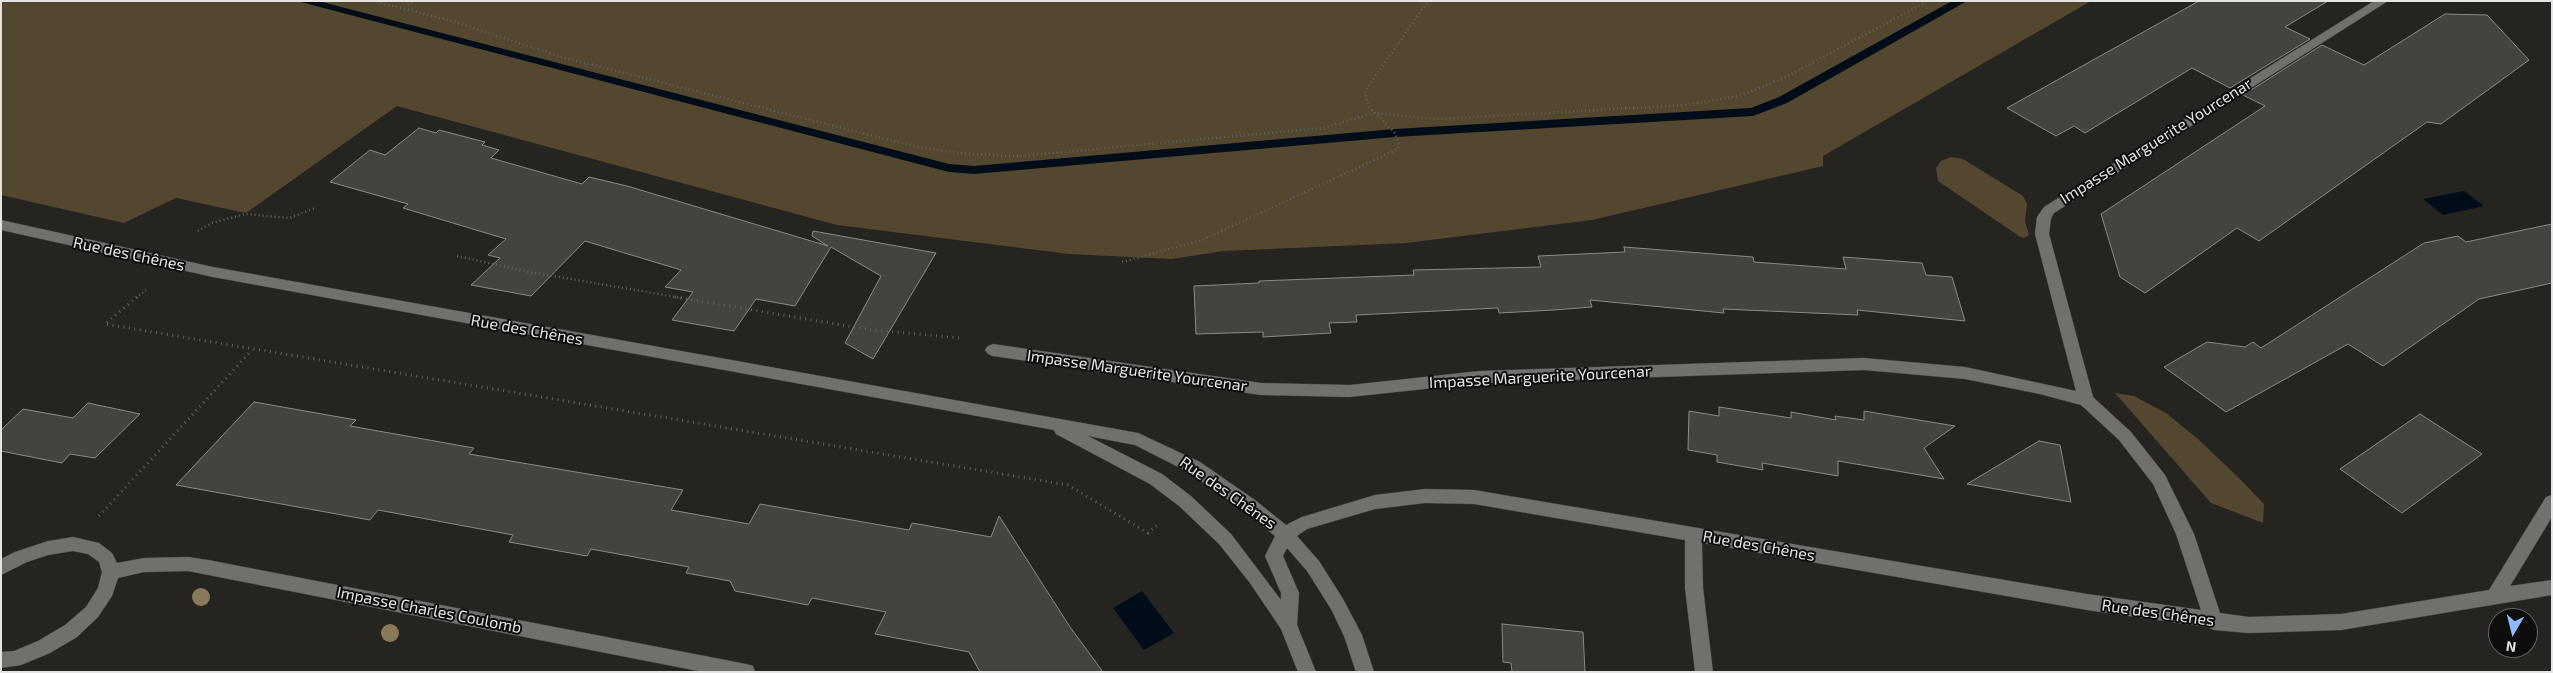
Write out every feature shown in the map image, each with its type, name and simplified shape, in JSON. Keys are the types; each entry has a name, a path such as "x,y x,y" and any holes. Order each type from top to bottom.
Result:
{"street":[{"name":"Impasse Marguerite Yourcenar","path":"993,350 1261,389 1350,391 1489,377 1864,364 1965,373 2086,400 2042,234 2044,217 2049,210 2382,1"},
{"name":"Rue des Chênes","path":"1,225 213,272 1054,426 1094,430 1138,440 1173,455 1194,467 1249,505 1285,534 1302,524 1375,502 1400,498 1474,497 2087,602 2214,622 2249,625 2341,622 2552,587"},
{"path":"2086,400 2125,436 2159,480 2185,534 2214,622"},
{"name":"Rue des Chênes","path":"1054,426 1156,480 1185,501 1225,539 1256,578 1288,625"},
{"path":"2495,595 2551,507"},
{"path":"1307,672 1288,625 1290,593 1274,556 1285,534 1313,566 1337,604 1352,635 1365,672"},
{"path":"1693,534 1694,588 1704,672"},
{"path":"1,568 21,557 48,548 73,544 93,548 106,558 111,572 106,591 92,612 71,631 44,647 15,658 1,660"},
{"name":"Impasse Charles Coulomb","path":"111,572 144,565 188,564 208,567 746,672"}],"path":[{"path":"373,1 452,21 558,56 917,146 967,154 1020,156 1323,128 1374,113 1439,119 1684,104 1740,96 1784,78 1928,1"},
{"path":"399,7 414,1"},
{"path":"1122,262 1202,240 1398,149 1399,143 1394,133 1368,106 1365,91 1428,1"},
{"path":"198,231 212,223 245,214 262,214 289,218 315,208"},
{"path":"457,256 530,272 872,330 966,339"},
{"path":"142,293 105,324 1068,485 1148,533 1164,519"},
{"path":"73,544 252,350"}],"shaded area":[{"path":"1,1 2091,1 1823,156 1823,166 1592,220 1406,243 1224,251 1172,259 1069,254 837,225 397,106 246,213 176,198 124,223 1,195"},
{"path":"1951,157 1963,159 2023,196 2027,204 2025,221 2029,235 2024,238 2019,236 1938,181 1936,168 1941,161"},
{"path":"2464,191 2484,206 2443,215 2423,199"},
{"path":"2115,393 2134,396 2166,413 2198,439 2264,504 2263,523 2211,503"},
{"path":"1142,591 1174,633 1144,650 1113,608"}],"building":[{"path":"2199,1 2328,1 2285,27 2310,39 2230,88 2192,68 2085,133 2074,126 2056,136 2007,108"},
{"path":"2445,14 2487,15 2529,60 2441,124 2427,122 2259,241 2237,228 2145,293 2120,277 2101,214 2265,106 2243,95 2322,45 2364,65"},
{"path":"419,128 436,133 439,130 485,142 482,145 499,150 491,158 582,184 589,177 627,186 828,246 812,236 813,231 936,253 873,359 845,343 881,276 831,247 795,306 756,299 734,331 672,320 693,292 665,287 681,270 585,241 531,296 471,285 500,258 488,255 506,239 403,208 408,204 330,182 370,150 385,155"},
{"path":"2552,224 2552,283 2479,299 2383,366 2348,344 2226,412 2164,367 2207,342 2245,347 2253,342 2261,348 2424,243 2458,236 2466,242"},
{"path":"1624,247 1753,257 1754,262 1846,269 1843,257 1922,263 1926,275 1952,277 1965,321 1857,310 1858,315 1723,309 1724,313 1590,300 1592,307 1554,310 1499,313 1498,308 1356,315 1357,322 1329,323 1331,333 1263,337 1263,332 1196,334 1194,286 1259,283 1259,281 1414,275 1413,270 1541,267 1538,256 1625,252"},
{"path":"254,402 356,420 350,426 474,448 469,454 683,490 671,510 749,524 760,504 909,530 912,523 991,537 999,516 1070,627 1103,672 980,672 969,652 875,634 886,612 812,598 808,605 735,591 730,581 686,573 689,567 591,549 587,556 509,542 513,535 378,510 370,520 176,485"},
{"path":"88,403 140,414 95,458 70,454 62,463 1,451 1,430 23,409 73,418"},
{"path":"1719,407 1791,418 1791,412 1836,420 1835,416 1864,420 1864,411 1955,426 1924,448 1944,479 1838,461 1838,476 1762,463 1763,470 1717,462 1717,455 1688,450 1689,411 1719,416"},
{"path":"2420,414 2482,454 2402,513 2340,469"},
{"path":"2039,441 2060,445 2071,502 1967,484"},
{"path":"1502,624 1583,632 1585,672 1512,672 1511,663 1503,662"}],"waterway":[{"path":"303,1 949,168 974,170 1395,133 1753,112 1783,100 1961,1"}]}
